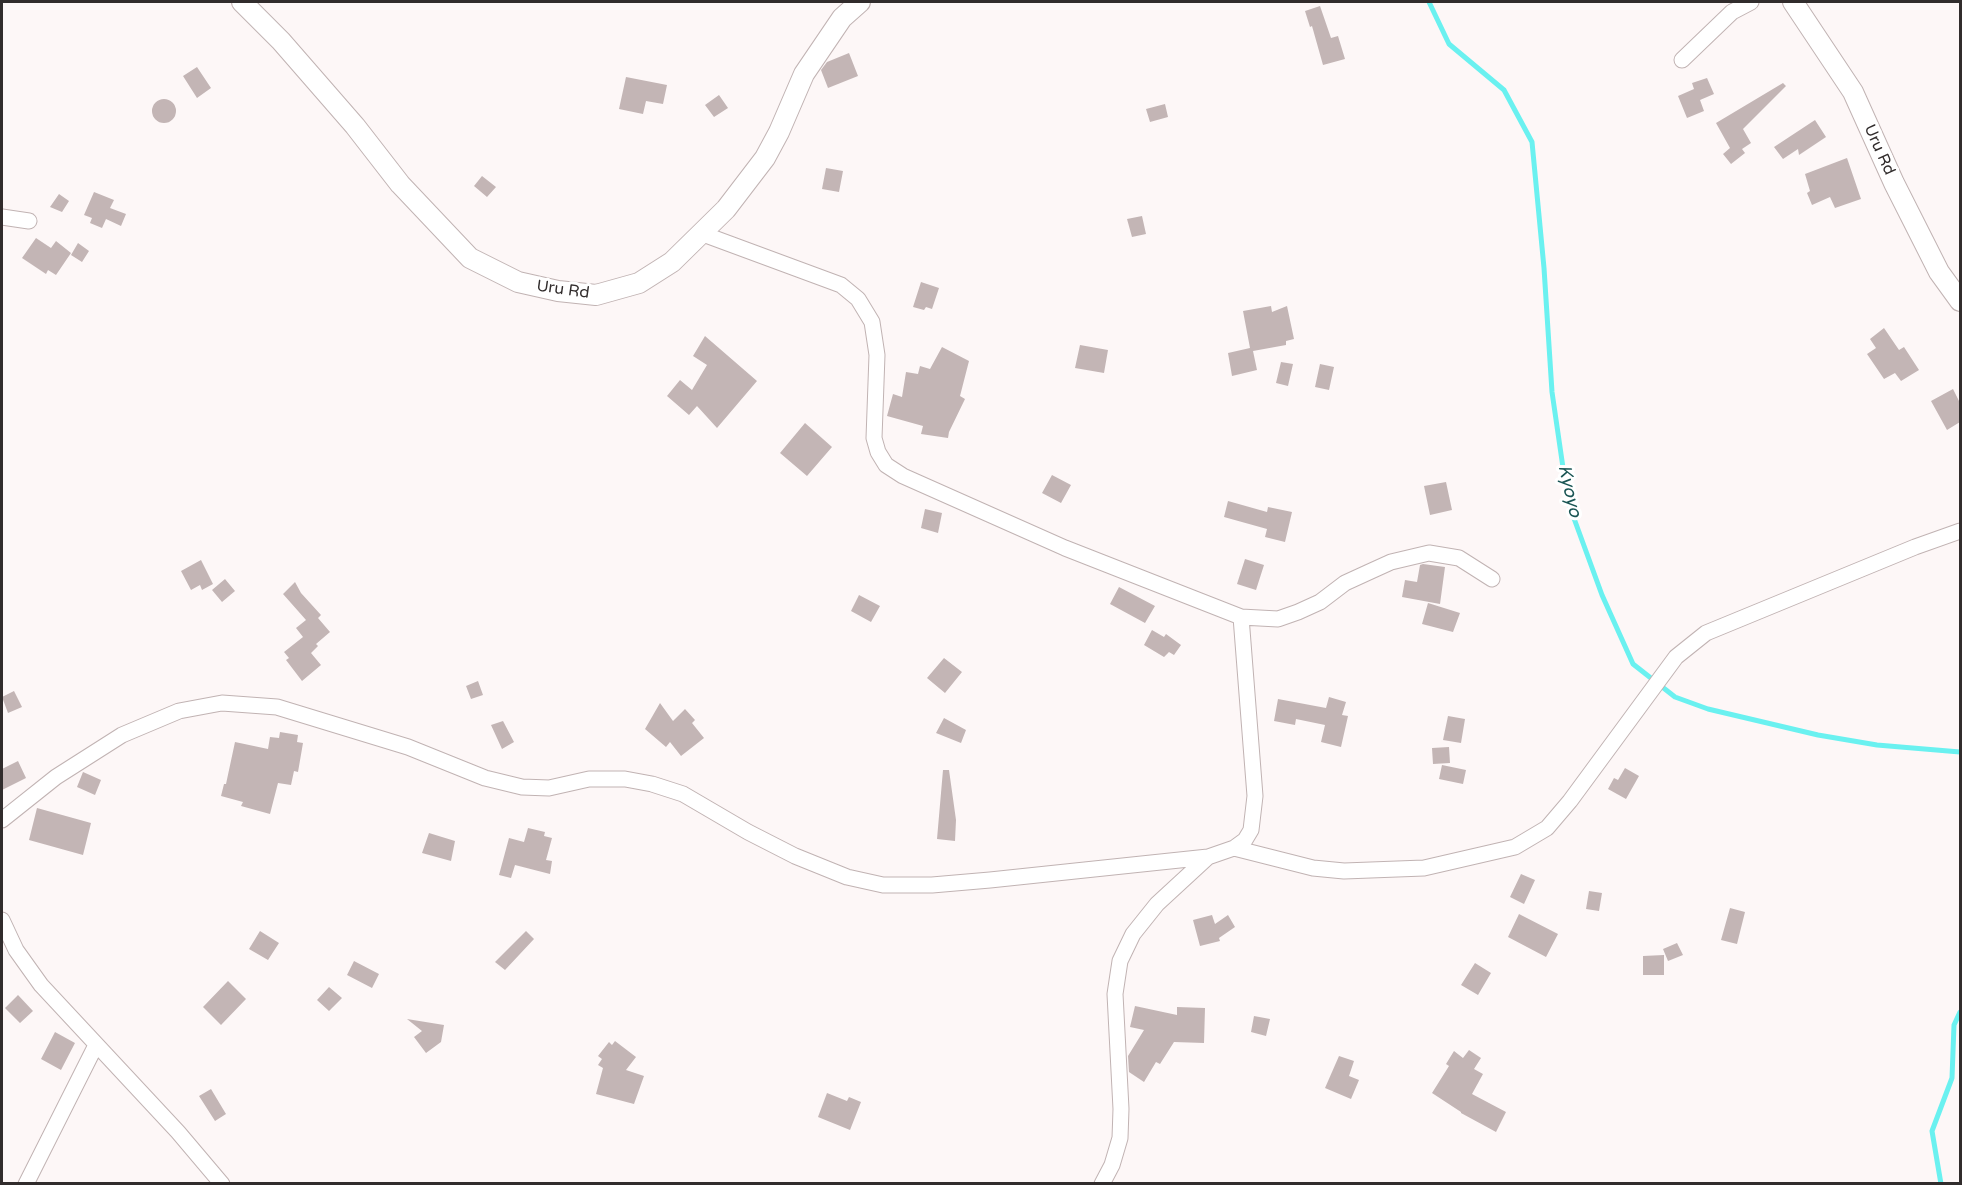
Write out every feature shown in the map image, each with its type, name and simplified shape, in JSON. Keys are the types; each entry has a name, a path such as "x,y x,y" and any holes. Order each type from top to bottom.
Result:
{"street":[{"name":"Uru Rd","path":"242,2 281,41 355,126 400,184 470,258 518,282 558,291 596,295 639,283 672,262 726,209 765,158 804,74 842,18 860,2"},
{"path":"1682,60 1732,12 1751,2"},
{"name":"Uru Rd","path":"1793,2 1853,92 1894,183 1939,272 1960,301"},
{"path":"2,217 29,221"},
{"path":"703,234 841,285 858,299 872,322 877,355 874,438 878,452 886,465 903,476 1065,548 1241,617 1278,619 1320,602 1345,583 1391,562 1430,553 1459,558 1492,579"},
{"path":"1234,848 1304,866 1344,871 1424,868 1515,847 1547,828 1570,801 1676,657 1706,633 1915,547 1960,531"},
{"path":"2,820 56,777 122,735 179,711 222,703 277,707 408,747 485,778 522,787 549,788 589,779 625,779 652,784 683,794 747,832 795,856 847,877 884,885 932,885 990,880 1208,857 1234,848 1245,840 1251,830 1255,796 1241,617"},
{"path":"1102,1184 1112,1165 1120,1138 1121,1109 1114,994 1120,961 1133,934 1157,904 1208,857"},
{"path":"2,920 16,950 41,985 178,1132 222,1184"},
{"path":"26,1184 96,1045"}],"building":[{"path":"1320,6 1331,38 1338,36 1345,59 1323,65 1312,26 1310,27 1305,11"},
{"path":"849,53 858,76 828,88 821,70 827,62"},
{"path":"197,67 211,88 197,98 183,76"},
{"path":"626,77 667,85 663,104 646,101 643,114 619,109"},
{"path":"1707,78 1714,94 1700,100 1704,111 1687,118 1678,96 1694,89 1692,83"},
{"path":"1783,83 1786,86 1743,129 1751,143 1742,149 1745,153 1731,164 1723,154 1730,148 1716,123"},
{"path":"719,95 728,108 714,117 705,105"},
{"path":"164,99 172,103 176,111 172,119 164,123 156,119 152,111 156,103"},
{"path":"1165,104 1168,117 1150,122 1146,109"},
{"path":"1815,120 1826,137 1799,155 1798,149 1783,159 1774,147"},
{"path":"1847,158 1861,199 1835,208 1830,197 1812,205 1807,193 1810,191 1805,174"},
{"path":"826,168 843,171 839,192 822,189"},
{"path":"482,176 496,187 487,197 474,186"},
{"path":"94,192 114,200 110,208 126,214 121,226 106,219 102,228 90,223 92,218 84,215"},
{"path":"59,194 69,201 62,212 50,207"},
{"path":"1142,216 1146,234 1132,237 1127,219"},
{"path":"36,238 51,248 56,241 71,253 56,275 48,270 46,274 22,258"},
{"path":"78,243 89,251 82,262 71,255"},
{"path":"921,282 939,288 932,309 926,307 924,310 913,307"},
{"path":"1271,306 1272,312 1287,306 1294,339 1286,341 1286,345 1253,351 1257,370 1232,376 1228,353 1250,348 1243,311"},
{"path":"1884,328 1899,350 1904,347 1919,370 1901,381 1895,373 1884,379 1867,354 1876,348 1870,339"},
{"path":"705,336 757,381 717,428 697,406 689,415 667,396 680,380 692,390 707,365 693,356"},
{"path":"1080,345 1108,350 1104,373 1075,368"},
{"path":"942,347 969,361 960,396 965,399 948,438 921,434 923,426 887,416 893,394 902,397 906,372 918,374 920,366 930,369"},
{"path":"1281,362 1293,364 1288,386 1276,383"},
{"path":"1320,364 1334,367 1329,390 1315,387"},
{"path":"1953,389 1960,403 1960,422 1947,430 1931,401"},
{"path":"805,423 832,447 807,476 780,453"},
{"path":"1052,475 1071,485 1061,503 1042,493"},
{"path":"1446,482 1452,510 1430,515 1424,486"},
{"path":"1228,501 1267,512 1268,507 1292,512 1285,542 1265,537 1267,529 1224,517"},
{"path":"925,509 942,513 938,533 921,528"},
{"path":"1245,559 1264,565 1256,590 1237,584"},
{"path":"201,560 213,584 202,590 200,585 191,590 181,571"},
{"path":"1420,565 1445,567 1440,604 1402,597 1405,580 1417,582"},
{"path":"225,579 235,591 222,602 212,590"},
{"path":"295,582 301,593 321,615 318,618 330,632 316,644 318,646 311,653 321,665 302,681 286,660 289,658 284,652 303,637 296,628 306,620 283,594"},
{"path":"1119,587 1155,606 1145,623 1110,604"},
{"path":"859,595 880,606 871,622 851,611"},
{"path":"1428,603 1460,613 1453,632 1422,624"},
{"path":"1152,630 1164,637 1166,634 1181,645 1174,655 1169,652 1164,657 1144,645"},
{"path":"944,658 962,672 945,693 927,678"},
{"path":"478,681 483,695 471,699 466,686"},
{"path":"14,691 22,707 8,713 2,697"},
{"path":"1329,697 1346,702 1342,715 1348,716 1341,747 1321,742 1325,725 1296,719 1295,725 1274,721 1278,699 1326,708"},
{"path":"660,703 673,721 685,709 695,720 692,723 704,738 681,756 670,742 666,747 645,729"},
{"path":"1448,716 1465,719 1461,743 1443,740"},
{"path":"944,718 966,730 961,743 936,733"},
{"path":"503,721 514,742 502,749 491,725"},
{"path":"280,732 298,735 297,742 303,743 298,772 294,771 291,785 278,783 270,814 241,806 243,802 221,796 224,784 226,784 235,742 268,749 270,737 279,738"},
{"path":"1449,747 1450,763 1433,764 1432,748"},
{"path":"18,761 26,778 2,790 2,769"},
{"path":"1442,765 1466,770 1463,784 1439,779"},
{"path":"1625,768 1639,776 1626,799 1608,789 1614,778 1618,780"},
{"path":"943,770 949,770 956,820 955,841 937,839"},
{"path":"83,772 101,780 95,795 77,787"},
{"path":"37,808 91,823 83,855 29,840"},
{"path":"528,828 545,832 544,836 552,838 546,860 552,861 550,874 515,865 511,878 499,875 509,838 524,842"},
{"path":"429,833 455,841 451,861 422,853"},
{"path":"1521,874 1535,880 1524,904 1510,897"},
{"path":"1589,891 1602,893 1599,911 1586,909"},
{"path":"1730,908 1745,912 1737,944 1721,940"},
{"path":"1519,914 1558,934 1546,957 1508,937"},
{"path":"1212,915 1215,924 1228,915 1235,927 1219,938 1220,941 1200,946 1193,920"},
{"path":"260,931 279,943 268,960 249,949"},
{"path":"526,931 534,939 505,970 495,962"},
{"path":"1677,943 1683,955 1668,961 1663,949"},
{"path":"1664,955 1664,975 1643,975 1643,956"},
{"path":"354,961 379,974 372,988 347,975"},
{"path":"1475,963 1491,973 1478,995 1461,985"},
{"path":"228,981 246,999 221,1025 203,1007"},
{"path":"329,987 342,998 329,1011 317,1000"},
{"path":"18,995 33,1011 20,1023 5,1008"},
{"path":"1135,1006 1177,1015 1177,1007 1205,1008 1204,1043 1174,1042 1160,1064 1156,1062 1144,1082 1129,1072 1128,1056 1144,1030 1130,1027"},
{"path":"1254,1016 1270,1019 1266,1036 1251,1032"},
{"path":"407,1019 444,1025 441,1042 426,1053 414,1037 422,1031"},
{"path":"55,1032 75,1043 61,1070 41,1059"},
{"path":"615,1041 636,1057 626,1070 644,1076 634,1104 596,1094 603,1068 598,1065 602,1059 598,1056 609,1042 612,1045"},
{"path":"1469,1050 1481,1058 1474,1069 1483,1074 1472,1094 1506,1112 1496,1132 1461,1113 1432,1093 1449,1066 1446,1064 1454,1051 1463,1058"},
{"path":"1339,1056 1354,1061 1349,1076 1359,1080 1351,1099 1325,1088"},
{"path":"211,1089 226,1114 215,1121 199,1096"},
{"path":"827,1093 847,1101 849,1097 861,1102 850,1130 818,1117"}],"waterway":[{"name":"Kyoyo","path":"1429,2 1449,44 1504,90 1532,142 1544,268 1552,392 1568,502 1602,595 1633,664 1675,697 1708,709 1818,735 1877,745 1960,752"},
{"name":"Kyoyo","path":"1941,1184 1932,1131 1952,1078 1954,1025 1960,1012"}]}
